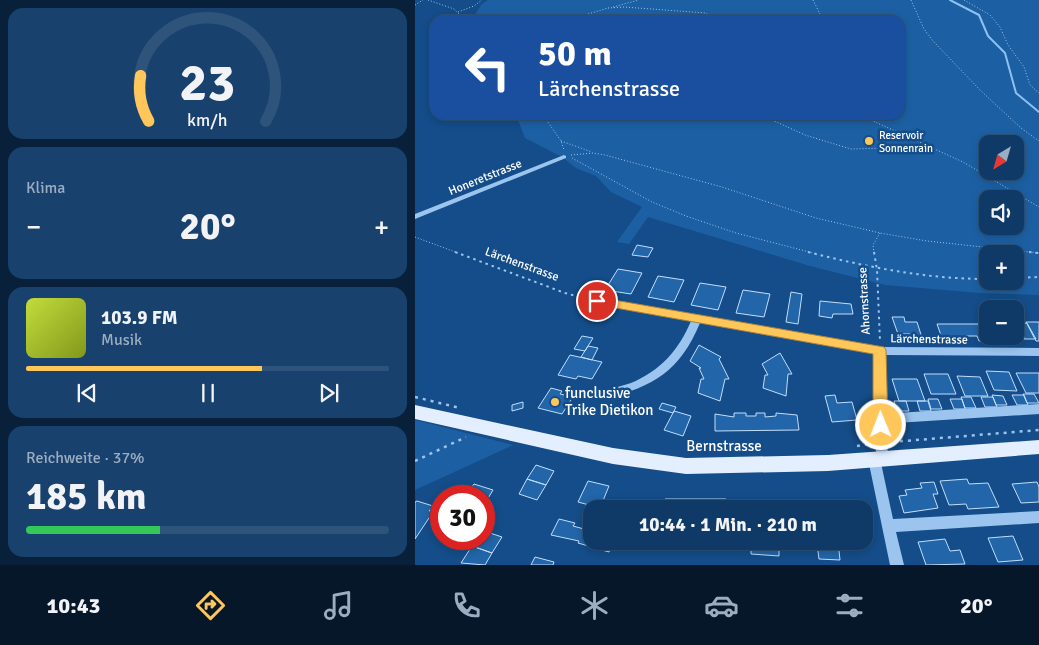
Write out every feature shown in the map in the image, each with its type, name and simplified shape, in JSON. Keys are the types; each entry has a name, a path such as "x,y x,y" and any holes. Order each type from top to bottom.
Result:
{"main road":[{"name":"Bernstrasse","path":"415,412 613,456 687,466 828,463 880,453 1039,447"}],"street":[{"name":"Honeretstrasse","path":"415,217 564,157"},
{"name":"Lärchenstrasse","path":"597,301 879,350 1039,352"},
{"path":"605,395 629,389 663,371 678,356 691,336 697,319"},
{"name":"Ahornstrasse","path":"879,350 880,453"},
{"path":"880,413 887,413 896,418 1039,409"},
{"path":"880,453 888,526 897,565"},
{"path":"888,526 1039,517"}],"path":[{"path":"415,5 423,0"},
{"path":"428,0 443,3 461,15"},
{"path":"458,12 474,6 482,0"},
{"path":"585,15 639,0"},
{"path":"813,0 820,15"},
{"path":"911,0 924,29 933,41 980,90 1021,128 1039,141"},
{"path":"963,0 989,15 1000,27 1008,44 1024,67 1030,85 1039,93"},
{"path":"609,8 624,7 706,13 709,15"},
{"path":"546,120 561,141 564,157"},
{"path":"772,120 805,135 851,149 928,147"},
{"path":"871,120 963,162 1039,207"},
{"path":"561,141 593,153 722,187 816,218 927,241 1039,253"},
{"path":"564,157 593,153"},
{"path":"564,157 571,158 643,196 646,200 702,224 877,270 968,280 979,279"},
{"name":"Ahornstrasse","path":"879,350 877,270 873,246 880,232"},
{"name":"Lärchenstrasse","path":"415,237 565,293 597,301"},
{"path":"1024,278 1039,277"},
{"path":"415,397 462,408"},
{"path":"415,461 467,436 480,427"},
{"path":"853,447 880,453 1039,430"}],"shaded area":[{"path":"488,0 1039,0 1039,295 980,293 885,285 810,266 648,217 629,244 617,242 642,207 611,192 596,176 576,168 562,157 525,138 518,120 905,120 905,15 476,15 482,4"},
{"path":"415,420 513,445 415,490"}],"building":[{"path":"637,245 653,248 648,257 632,255"},
{"path":"618,269 642,273 631,294 605,290"},
{"path":"658,276 684,280 674,302 648,297"},
{"path":"700,283 726,287 718,310 691,305"},
{"path":"743,290 770,294 764,317 736,313"},
{"path":"791,292 802,294 798,324 786,322"},
{"path":"820,301 851,304 853,314 833,314 832,318 819,316"},
{"path":"892,317 904,317 905,322 917,322 923,341 912,341 910,334 898,334"},
{"path":"1026,322 1039,322 1039,341 1036,341"},
{"path":"1024,323 1027,323 1036,339 1025,339"},
{"path":"937,324 979,324 979,341 977,336 964,336 966,341 943,341"},
{"path":"582,336 593,338 585,351 574,349"},
{"path":"699,345 721,357 719,359 729,379 725,379 720,401 698,393 701,379 704,379 699,368 701,368 690,361"},
{"path":"588,346 598,348 592,360 581,357"},
{"path":"780,353 792,374 788,374 786,396 763,388 765,375 768,375 762,364"},
{"path":"570,355 602,362 592,379 578,376 576,379 558,375"},
{"path":"986,371 1009,372 1017,391 994,390"},
{"path":"1016,373 1039,373 1039,393 1026,393"},
{"path":"924,374 948,374 956,394 931,394"},
{"path":"957,376 980,377 988,396 965,396"},
{"path":"892,379 917,379 925,401 899,401"},
{"name":"funclusive Trike Dietikon","path":"551,388 562,391 560,394 573,397 562,414 538,408"},
{"path":"1023,394 1034,394 1039,403 1027,403"},
{"path":"835,395 837,403 852,402 857,420 832,422 825,396"},
{"path":"992,395 1003,396 1007,405 996,405"},
{"path":"1012,395 1024,395 1028,405 1017,405"},
{"path":"961,397 971,397 976,408 965,408"},
{"path":"981,397 993,397 997,407 985,407"},
{"path":"928,399 938,399 942,409 931,409"},
{"path":"950,399 962,399 965,409 954,409"},
{"path":"894,401 906,401 909,411 897,411"},
{"path":"917,401 928,401 931,411 920,411"},
{"path":"523,402 523,408 512,411 512,405"},
{"path":"662,403 676,407 673,413 659,409"},
{"path":"674,411 691,416 683,436 664,430"},
{"path":"734,413 746,413 746,416 756,416 756,413 765,413 765,417 776,416 776,413 797,415 799,430 715,431 715,414 734,417"},
{"path":"536,465 554,471 546,485 527,479"},
{"path":"527,479 546,485 537,500 519,494"},
{"path":"967,479 969,484 988,483 999,507 968,509 966,504 949,505 940,481"},
{"path":"588,481 609,486 603,500 583,500 583,503 578,502"},
{"path":"934,482 938,494 933,494 938,508 904,513 899,496 907,495 905,490 922,488 920,483"},
{"path":"1037,482 1039,502 1021,503 1012,484"},
{"path":"665,499 726,499 726,500"},
{"path":"415,502 430,505 430,516 415,539"},
{"path":"559,519 575,523 573,526 583,529 583,544 578,543 579,541 551,535"},
{"path":"495,535 502,537 495,548"},
{"path":"1013,536 1023,560 998,562 988,538"},
{"path":"945,539 950,551 960,550 965,564 926,565 918,542"},
{"path":"469,550 483,550 492,553 485,565 461,563"},
{"path":"483,550 494,550 492,553"},
{"path":"751,550 779,550 779,556 751,554"},
{"path":"818,550 839,550 840,560 819,559"},
{"path":"535,557 554,562 553,565 531,565"}],"waterway":[{"path":"950,0 979,15 988,36 1005,53 1016,93 1039,112"}],"place":[{"name":"Reservoir Sonnenrain","path":"869,141"},
{"name":"funclusive Trike Dietikon","path":"555,402"}],"route":[{"path":"597,301 879,350 881,425"}]}
